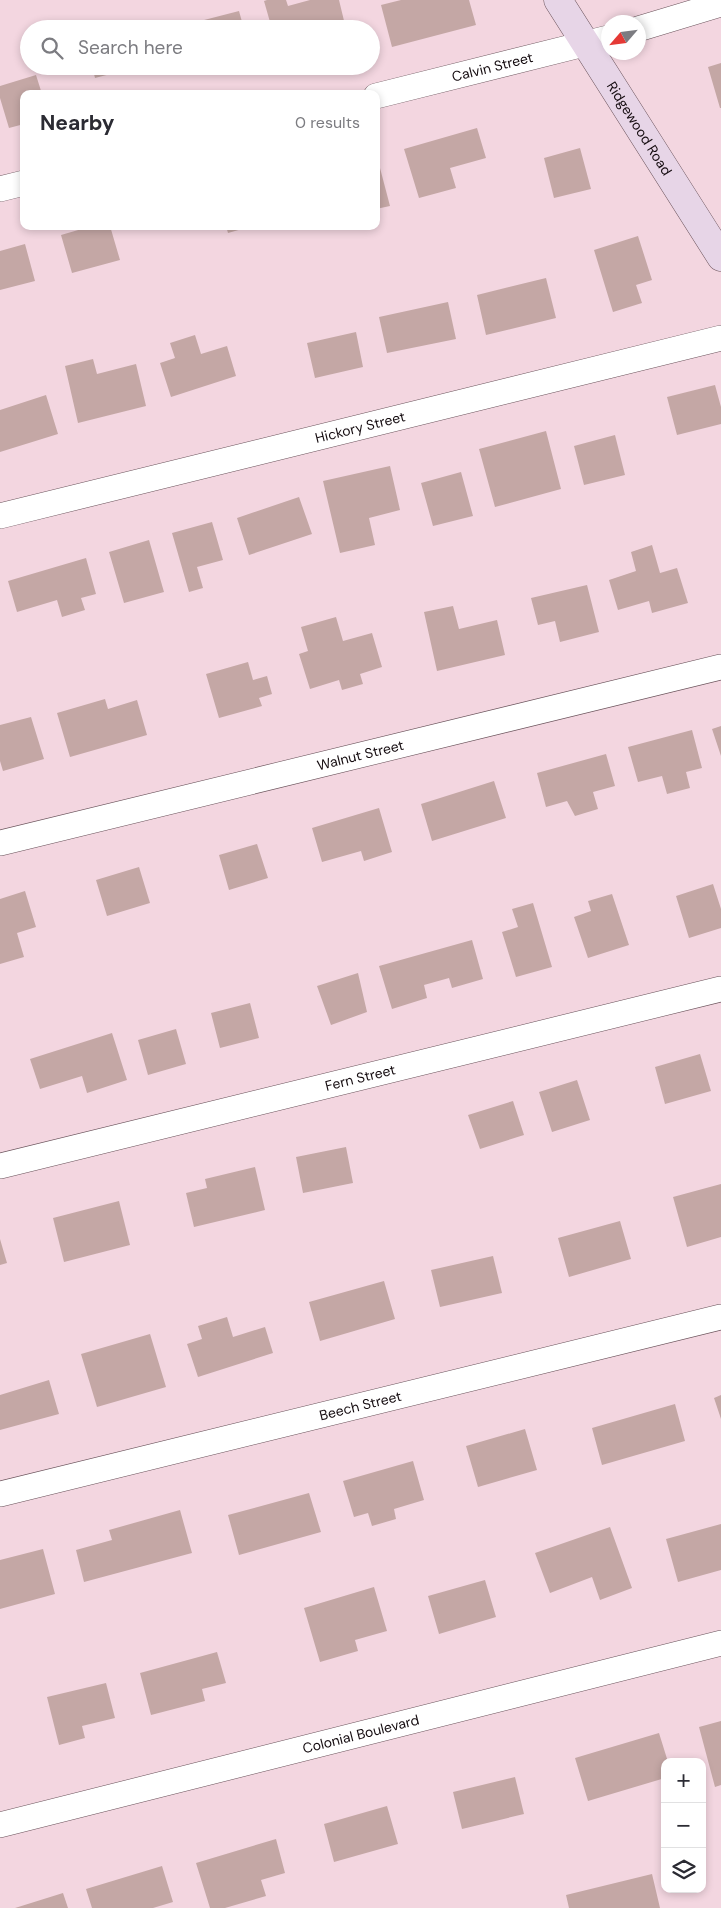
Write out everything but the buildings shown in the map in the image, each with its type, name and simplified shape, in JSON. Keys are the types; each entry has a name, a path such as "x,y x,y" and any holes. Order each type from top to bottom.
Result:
{"main road":[{"name":"Ridgewood Road","path":"558,0 597,41 721,257"}],"street":[{"path":"646,27 721,4"},
{"name":"Calvin Street","path":"380,95 597,41"},
{"path":"0,189 20,184"},
{"name":"Hickory Street","path":"0,516 721,338"},
{"name":"Walnut Street","path":"0,843 721,667"},
{"name":"Fern Street","path":"0,1166 721,989"},
{"name":"Beech Street","path":"0,1494 721,1317"},
{"name":"Colonial Boulevard","path":"0,1824 721,1643"}]}
